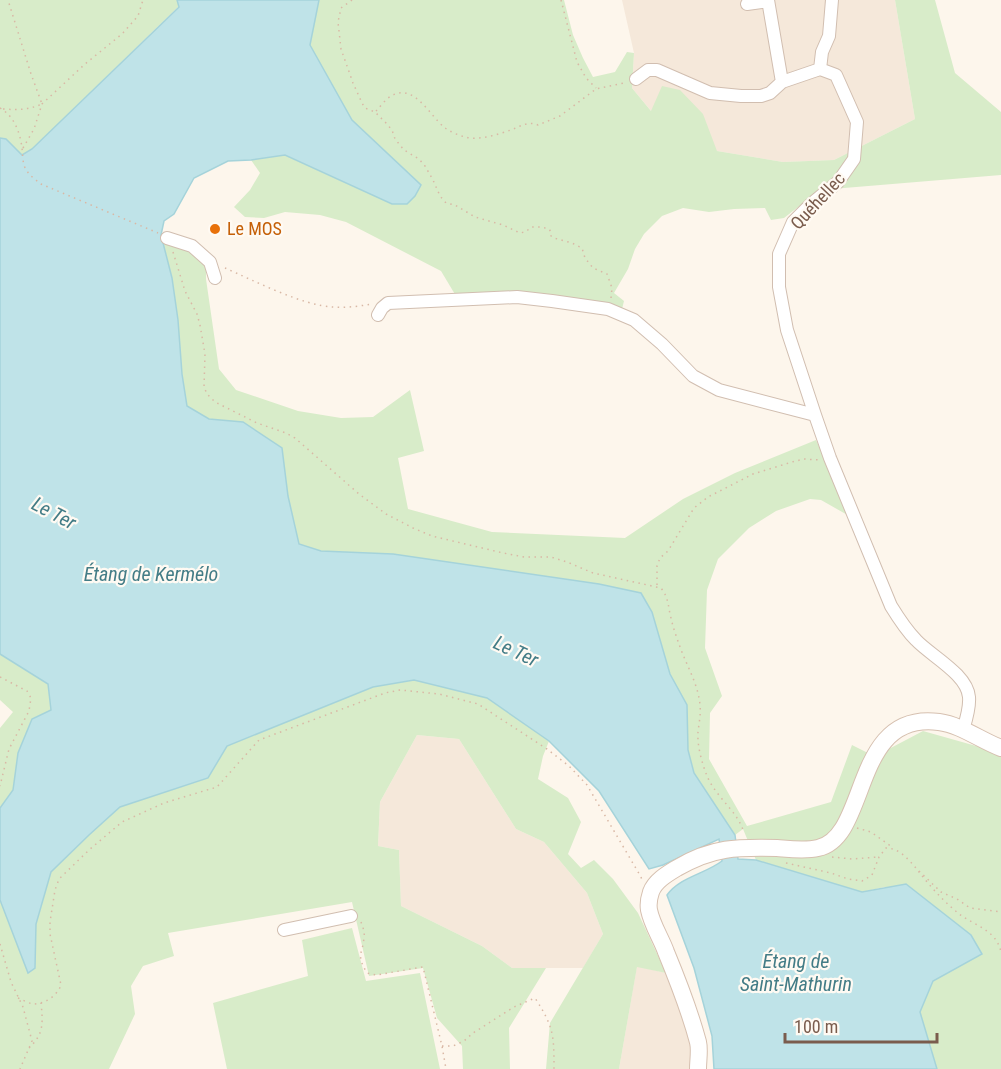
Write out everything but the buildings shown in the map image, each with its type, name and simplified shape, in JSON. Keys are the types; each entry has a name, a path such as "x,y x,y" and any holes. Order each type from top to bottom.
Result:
{"street":[{"path":"747,4 768,0 782,82"},
{"path":"636,79 648,70 657,70 710,93 760,96 770,93 782,82 820,69 822,52 829,36 832,0"},
{"name":"Quéhellec","path":"820,69 836,75 857,122 854,159 838,182 793,222 780,254 778,287 787,330 830,458 891,606 911,635 955,673 966,688 969,697 963,730"},
{"path":"164,236 192,246 210,262 215,278"},
{"path":"378,315 388,303 517,297 608,309 645,328 681,365 706,384 719,390 815,415"},
{"path":"698,1069 698,1044 676,975 652,921 649,903 652,889 667,874 684,864 718,850 743,847 807,850 820,848 832,842 841,832 875,755 886,739 905,726 925,721 951,724 1001,748"},
{"path":"284,930 351,916"}],"path":[{"path":"8,0 42,104 34,129 22,149"},
{"path":"1,108 22,111 42,104 122,34 138,16 143,0"},
{"path":"352,0 341,8 338,28 341,49 353,84 366,108 375,112 392,130 395,139 404,150 419,159 425,166 446,203 455,205 475,218 503,225 520,233 531,227 549,229 550,236 582,248 585,258 593,268 607,274 610,280 612,288 608,309"},
{"path":"561,0 577,62 586,78 596,89"},
{"path":"375,112 390,96 400,92 405,93 421,102 446,129 474,139 511,130 526,123 538,125 560,116 596,89 636,79"},
{"path":"1,108 16,123 26,171 41,184 164,236 200,325 205,354 204,387 215,402 257,423 295,438 359,494 386,514 432,536 503,553 550,557 592,573 661,588 666,595 679,646 692,672 699,698 699,746 708,777 717,794 738,817 741,823 743,847"},
{"path":"210,262 285,294 324,306 336,308 388,303"},
{"path":"657,586 657,566 660,558 668,551 694,508 708,497 733,483 763,471 798,460 830,458"},
{"path":"0,677 27,691 31,698 28,711 9,749 0,786"},
{"path":"18,998 31,1004 41,1003 58,993 61,985 50,934 50,921 59,879 123,822 164,803 217,787 259,740 385,693 400,690 439,694 478,704 569,766 587,785 641,877 643,886"},
{"path":"844,825 871,832 900,852 941,892 957,898 970,908 1001,912"},
{"path":"782,862 862,881 872,875 879,857 886,848 893,848"},
{"path":"833,857 879,857"},
{"path":"914,866 951,906 989,932 996,940 1001,952"},
{"path":"351,916 361,920 365,936 360,952 361,963 366,973 376,975 423,968 446,1069"},
{"path":"0,944 11,982 23,1007 32,1041 20,1069"},
{"path":"442,1046 453,1046 465,1041 473,1033 514,1007 535,999 548,1017 555,1041 554,1069"},
{"path":"29,1049 38,1041 41,1030 43,1018 41,1003"}],"shaded area":[{"path":"622,0 895,0 915,119 834,160 783,162 717,151 652,112 632,88 634,53"},
{"path":"417,735 459,739 516,829 544,842 587,893 603,934 583,968 512,968 482,946 401,906 399,850 378,846 380,802"},
{"path":"637,966 666,973 688,1031 693,1051 693,1069 619,1069"}],"green space":[{"path":"0,0 177,0 179,6 32,149 22,155 6,139 0,138"},
{"path":"319,0 564,0 573,35 593,77 615,72 627,52 634,53 632,88 651,111 662,86 680,90 703,114 717,151 783,162 834,160 915,119 895,0 935,0 955,73 1001,112 1001,175 820,190 784,218 771,220 765,208 709,212 683,208 662,216 644,234 635,249 628,269 614,293 624,301 621,313 552,301 459,301 441,271 346,222 320,215 285,212 264,218 245,217 234,207 250,190 260,173 251,160 285,155 361,190 421,185 352,120 310,45"},
{"path":"161,237 170,243 192,246 206,263 206,279 219,369 236,390 298,411 341,418 373,417 410,390 424,451 398,458 408,509 492,532 625,538 683,499 735,473 816,440 851,517 821,500 810,499 776,511 749,528 718,559 707,590 705,648 722,696 710,713 709,759 747,826 831,802 852,745 866,752 885,751 923,731 1001,753 1001,1069 937,1069 920,1012 933,981 981,954 885,887 862,892 756,860 743,829 735,835 694,773 688,750 687,705 670,674 652,612 393,554 321,551 299,544 288,496 282,448 243,422 209,419 187,406 172,278"},
{"path":"0,654 48,684 51,710 32,719 18,753 13,790 0,808 0,728 13,712 0,700"},
{"path":"414,680 487,698 549,741 538,779 568,798 581,822 568,854 581,868 594,860 613,879 638,913 666,973 637,967 619,1069 546,1069 550,1023 603,934 587,893 544,842 516,829 459,739 417,735 380,802 378,846 399,850 401,906 482,946 512,968 546,968 509,1028 510,1069 463,1069 462,1046 437,1018 423,968 369,976 352,902 168,933 174,956 143,966 131,986 135,1014 109,1069 0,1069 0,900 28,972 35,968 36,924 51,872 120,807 208,778 227,746 373,687"},
{"path":"352,928 366,981 420,973 440,1069 227,1069 213,1003 308,976 302,940"}],"water":[{"name":"Étang de Kermélo","path":"177,0 319,0 310,45 352,120 421,185 407,204 392,204 285,155 228,161 194,178 174,214 164,221 161,235 172,278 187,406 209,419 243,422 282,448 288,496 299,544 321,551 393,554 599,584 641,593 652,612 670,674 687,705 688,750 694,773 735,835 738,859 756,860 862,892 906,884 971,935 982,954 933,981 920,1012 937,1069 714,1069 712,1036 694,968 667,895 679,884 722,861 719,839 663,865 649,869 599,791 549,741 487,698 414,680 373,687 227,746 208,778 120,807 51,872 36,924 35,968 28,973 0,900 0,808 13,790 18,753 32,719 51,710 48,684 0,654 0,138 6,139 22,155 32,149 179,7"}],"place":[{"name":"Le MOS","path":"215,229"}],"water label":[{"name":"Le Ter","path":"54,513"},
{"name":"Le Ter","path":"516,651"},
{"name":"Étang de Saint-Mathurin","path":"796,972"}]}
